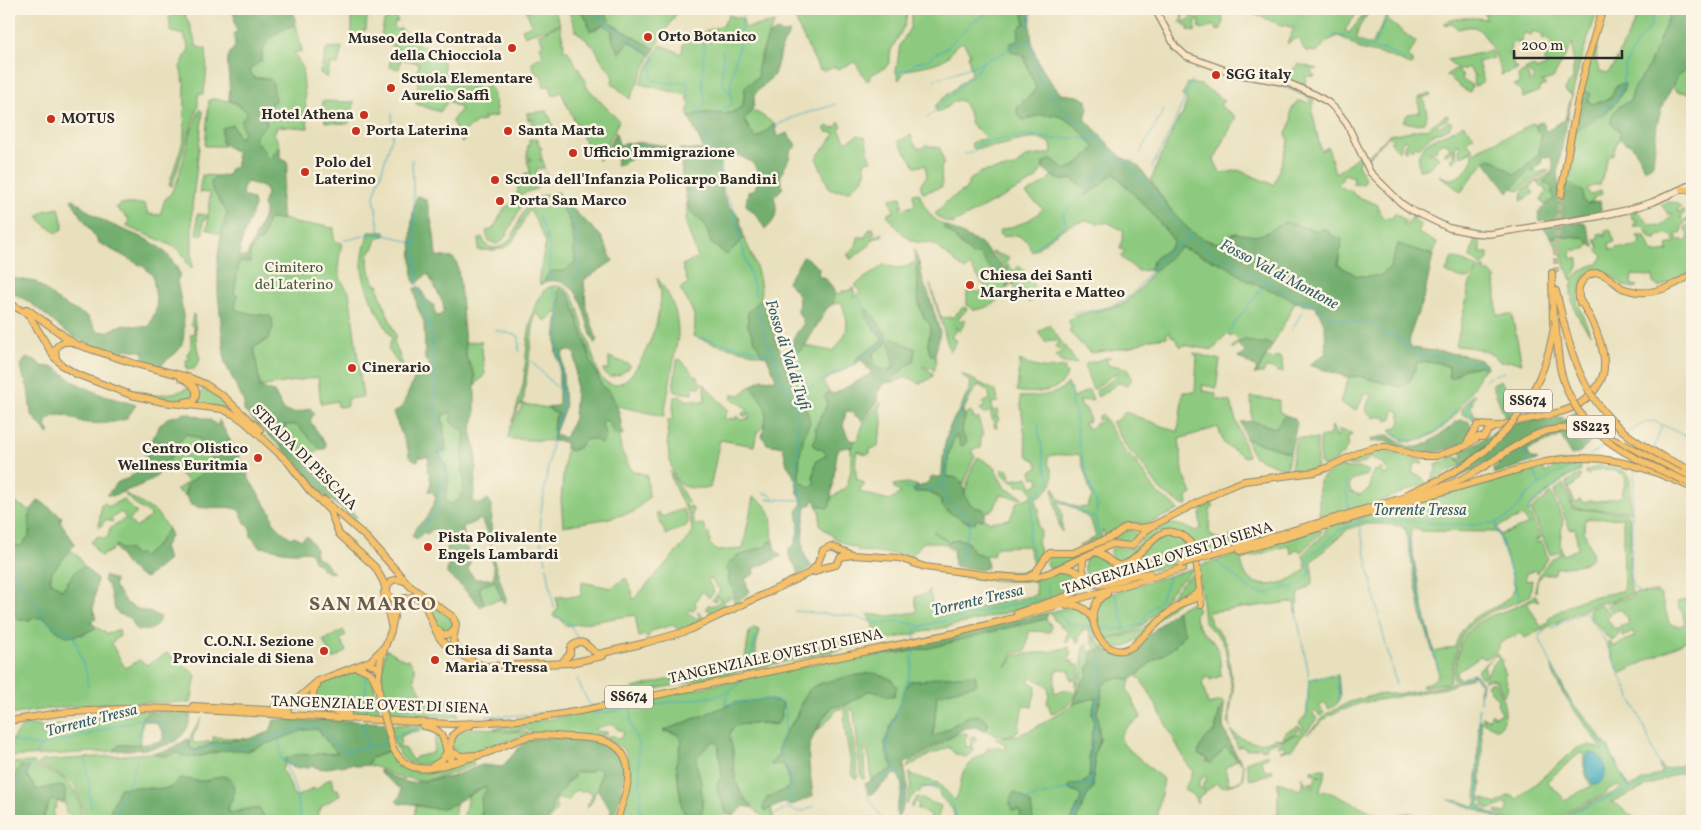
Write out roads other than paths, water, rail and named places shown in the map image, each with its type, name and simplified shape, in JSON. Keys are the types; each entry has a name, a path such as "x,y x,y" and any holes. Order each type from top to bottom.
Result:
{"main road":[{"path":"1155,9 1174,46 1186,56 1236,74 1286,82 1329,103 1347,124 1365,164 1372,174 1401,202 1420,215 1452,229 1482,234 1601,216 1634,208 1692,184"},
{"path":"1561,170 1574,101 1604,9"},
{"path":"1561,195 1574,116 1586,63"},
{"path":"1682,189 1692,190"},
{"name":"SS223","path":"1546,363 1553,321 1554,273 1559,317 1559,360 1564,382 1575,405 1590,425 1622,452 1692,484"},
{"path":"562,662 570,654 571,647 576,643 582,642 596,654 605,653 672,636 691,629 807,574 816,568 823,550 828,546 834,546 853,555 899,558 931,568 990,576 1038,577 1062,568 1111,544 1131,546 1144,532 1154,525 1238,483 1254,479 1315,472 1371,448 1387,447 1419,456 1444,455 1468,444 1476,435 1478,426 1486,429 1574,408 1588,398 1598,385 1604,371 1603,352 1579,299 1578,290 1585,277 1594,273 1604,274 1627,290 1647,292 1662,290 1692,274"},
{"name":"STRADA DI PESCAIA","path":"9,299 27,309 72,342 136,364 198,381 223,396 284,452 316,492 366,537 405,581 452,616 456,620 456,628"},
{"name":"STRADA DI PESCAIA","path":"9,303 30,316 58,361 70,370 131,395 218,408 235,415 291,465 311,492 331,513 341,536 373,565 383,581 387,594 392,629"},
{"name":"SS223","path":"1559,317 1579,372 1590,393 1604,412 1617,427 1634,441 1661,457 1692,471"},
{"name":"SS674","path":"1378,508 1436,482 1469,463 1493,444 1515,420 1533,392 1546,363 1559,317"},
{"path":"58,361 55,351 57,346 63,342 72,342"},
{"path":"168,372 188,381 193,385 197,393 196,398 192,401 168,402"},
{"path":"1476,435 1484,437 1486,429"},
{"name":"SS674","path":"1378,508 1455,482 1476,472 1510,450 1540,434 1556,430 1578,429 1605,434 1692,478"},
{"name":"TANGENZIALE OVEST DI SIENA","path":"9,717 58,710 126,704 166,704 348,714 451,724 489,723 539,718 955,633 1317,525 1528,467 1562,460 1582,459 1606,460 1646,470"},
{"name":"SS674","path":"1646,470 1692,488"},
{"name":"SS674","path":"1646,470 1692,493"},
{"path":"336,526 338,518 345,517"},
{"path":"1026,578 1035,573 1044,558 1052,552 1068,554 1115,535 1124,528 1154,525"},
{"path":"1133,528 1138,532 1138,540"},
{"path":"1094,552 1101,553 1111,562 1119,565 1127,563 1165,532 1182,535 1190,542 1192,548 1200,594 1200,605 1190,601"},
{"path":"1111,544 1108,551 1111,562"},
{"path":"405,581 392,580 388,586 387,594 395,600 415,597 422,600 438,636 446,646 475,663 485,666 570,663 632,650 684,635 804,580 820,568 838,563 841,558 840,550"},
{"path":"841,558 853,555"},
{"path":"821,556 824,563 830,566"},
{"path":"1015,616 1075,593 1081,587 1084,579 1084,557"},
{"path":"1044,558 1044,567 1053,572"},
{"path":"373,565 381,570 385,569 388,564 387,560"},
{"name":"STRADA DI PESCAIA","path":"373,565 388,605"},
{"path":"1062,568 1075,570 1084,579 1100,586 1136,575 1151,576"},
{"path":"1094,621 1094,606 1101,596 1151,576"},
{"path":"1179,604 1190,601 1200,594"},
{"path":"1015,616 1035,615 1073,605 1084,609 1094,621 1102,642 1109,648 1123,650 1130,648 1179,604 1200,594"},
{"path":"378,689 379,668 392,629 397,606 407,598"},
{"name":"TANGENZIALE OVEST DI SIENA","path":"9,721 60,713 135,708 396,719 474,719 557,711 1015,616"},
{"path":"435,628 444,635 451,634 456,628"},
{"path":"456,628 453,642 462,656"},
{"path":"446,646 453,642"},
{"path":"262,710 281,707 293,702 321,680 368,663 385,646"},
{"path":"586,660 590,654 589,648"},
{"path":"570,654 576,661"},
{"path":"368,663 379,668"},
{"path":"357,668 369,671 379,668"},
{"path":"369,671 373,675 378,689 393,748 398,757 416,768 430,768 452,763 478,756 522,739 538,736 588,738 611,743 623,753 628,768 628,781 617,821"},
{"path":"321,680 313,692 316,705 323,710 348,714"},
{"path":"396,719 433,728 441,734 448,741 452,763"},
{"path":"448,741 456,732 462,729 489,723"},
{"path":"430,768 442,760 449,752"},
{"path":"449,752 461,756 478,756"}],"water":[{"path":"1589,753 1597,754 1605,765 1605,774 1596,785 1591,781 1585,765"}],"waterway":[{"path":"591,9 654,57 651,79 668,84 687,81 688,93 701,111"},
{"path":"712,118 732,104 731,81 739,45 743,9"},
{"path":"898,72 908,69 916,63 930,59 933,55 948,47 970,24 993,9"},
{"name":"Fosso Val di Montone","path":"1028,27 1031,9"},
{"path":"1373,46 1392,9"},
{"path":"1598,111 1617,98 1623,83 1625,66 1636,44 1650,27 1655,9"},
{"name":"Fosso di Val di Tufi","path":"698,32 704,47 702,85 705,102 701,111 701,122"},
{"path":"1333,35 1345,36 1362,46 1386,50 1405,60"},
{"name":"Fosso Val di Montone","path":"1029,38 1040,80 1047,86 1053,97 1073,118 1093,132 1113,154 1131,167 1188,235 1201,243 1210,252 1232,262 1244,272 1266,281 1297,299 1309,300 1326,315 1350,323 1376,323 1385,335 1394,334 1406,346 1421,355 1449,357 1458,361 1476,362 1486,368"},
{"path":"934,80 999,55 1025,39 1028,41"},
{"path":"723,50 722,83 729,91"},
{"path":"927,118 976,72 983,63"},
{"path":"1152,167 1172,128 1192,81"},
{"path":"772,129 795,117 836,104"},
{"path":"1140,153 1164,110"},
{"path":"381,234 374,196 393,134 392,114"},
{"name":"Fosso di Val di Tufi","path":"701,123 725,195 733,206 755,292 756,304 768,343 774,352 779,374 797,410 796,478 804,505 798,549 808,569"},
{"path":"965,154 975,151 978,144 1025,135 1055,139 1099,139"},
{"path":"626,146 653,148"},
{"path":"654,148 713,159"},
{"path":"1033,249 1066,224 1063,214 1083,196 1116,156"},
{"path":"412,160 417,282 431,332 436,395 434,398 444,479 439,492 436,510 415,538"},
{"path":"1130,165 1134,161"},
{"path":"545,169 548,183"},
{"name":"Fosso Val di Montone","path":"1145,182 1148,178"},
{"path":"555,194 574,219 579,248 578,275 571,284"},
{"path":"538,215 549,242 550,281"},
{"path":"344,240 380,234 415,244"},
{"path":"1072,313 1106,308 1124,300 1137,288 1166,253 1191,237"},
{"path":"1229,331 1266,282"},
{"path":"546,562 541,541 540,518 554,430 563,407 558,346 559,304 551,287"},
{"path":"793,399 812,386 856,362 886,341 867,313 856,292"},
{"path":"1292,330 1308,301"},
{"path":"495,330 519,336 519,351"},
{"path":"696,337 773,354"},
{"path":"530,360 563,394"},
{"path":"1494,375 1505,372"},
{"path":"1485,380 1490,377"},
{"name":"Fosso Val di Montone","path":"1496,383 1510,419"},
{"path":"1068,386 1072,396 1071,404 1075,412 1079,445 1097,505 1096,522 1099,536"},
{"path":"960,566 963,546 971,522 968,517 944,498 943,492 947,447 970,393"},
{"path":"1471,400 1465,412 1488,422"},
{"path":"1394,433 1409,440 1422,439 1441,427 1455,411"},
{"path":"1492,423 1501,422 1510,417"},
{"name":"Torrente Tressa","path":"1629,432 1646,422 1654,421 1692,439"},
{"path":"1035,560 1028,535 1032,522 1032,499 1048,483 1050,478 1046,472 1038,425"},
{"path":"1654,448 1662,425"},
{"name":"Torrente Tressa","path":"1590,455 1608,444"},
{"name":"Fosso Val di Montone","path":"1522,446 1529,463"},
{"name":"Torrente Tressa","path":"1212,558 1254,592 1268,594 1283,588 1302,584 1310,573 1308,562 1310,555 1339,530 1361,521 1376,520 1473,525 1492,523 1505,519 1514,512 1527,494 1550,477 1583,461"},
{"path":"1530,517 1528,511 1530,506 1564,478 1578,471 1580,464"},
{"name":"Fosso Val di Montone","path":"1533,468 1540,485"},
{"path":"1635,468 1632,506 1631,579 1633,587 1639,591"},
{"path":"1346,481 1349,512"},
{"path":"904,487 925,490 944,485"},
{"path":"764,493 774,498"},
{"path":"767,499 803,500"},
{"path":"1064,503 1095,518"},
{"path":"1497,522 1496,527 1520,600"},
{"path":"1360,527 1381,626 1396,684"},
{"path":"1406,528 1428,635 1439,669"},
{"name":"Torrente Tressa","path":"1196,550 1206,554"},
{"name":"Torrente Tressa","path":"1172,569 1178,559 1190,552"},
{"path":"9,555 18,580 38,606 44,619 60,630 73,634 86,672 88,686"},
{"path":"547,567 554,608"},
{"name":"Torrente Tressa","path":"1098,628 1127,629 1141,624 1148,612 1160,600 1170,575"},
{"path":"1046,584 1051,600"},
{"name":"Torrente Tressa","path":"1292,593 1291,591 1294,588"},
{"path":"1114,590 1125,629"},
{"name":"Torrente Tressa","path":"795,611 851,616 879,624 898,621 921,626 1033,600 1044,600"},
{"path":"1294,602 1309,675"},
{"name":"Torrente Tressa","path":"1054,610 1069,624 1092,627"},
{"path":"1552,628 1583,612 1586,613 1604,639 1644,727 1663,775"},
{"path":"555,614 570,624 577,638"},
{"path":"915,640 915,630 924,627"},
{"name":"Torrente Tressa","path":"748,672 755,638 759,629"},
{"path":"1547,630 1540,634 1539,637 1565,694 1609,752 1629,789"},
{"path":"898,808 905,787 887,750 887,743 911,670 915,644"},
{"path":"1073,821 1084,794 1091,785 1091,749 1095,733 1094,709 1103,676 1101,668 1103,657"},
{"path":"365,673 367,710"},
{"path":"1309,679 1337,675 1339,700"},
{"path":"1459,681 1471,675 1476,676 1481,684 1480,702"},
{"path":"577,679 588,702 593,706"},
{"path":"1308,693 1309,679"},
{"name":"Torrente Tressa","path":"589,712 597,714 717,696 731,690 743,680"},
{"path":"730,692 725,701 726,704 770,700 777,701 785,708 786,719 780,751 790,777 791,786 787,807 794,811 801,811 814,806"},
{"path":"1306,717 1308,697"},
{"path":"631,708 631,724 639,745 641,792 639,821"},
{"path":"1479,708 1479,808 1503,821"},
{"name":"Torrente Tressa","path":"472,717 526,715 575,709"},
{"name":"Torrente Tressa","path":"9,739 41,746 57,740 70,740 148,718 159,723 180,747 188,752 213,746 238,747 250,745 256,741 310,726 320,729 334,743 346,751 388,743"},
{"path":"137,742 142,719"},
{"path":"363,723 367,747"},
{"name":"Torrente Tressa","path":"393,739 410,730 419,728"},
{"name":"Torrente Tressa","path":"80,737 82,731"},
{"path":"279,736 283,762"},
{"path":"35,755 41,746"},
{"path":"113,821 137,758"},
{"path":"86,759 91,807"},
{"path":"282,759 294,765"},
{"path":"9,802 31,763"},
{"path":"285,765 294,785 300,821"},
{"path":"1563,821 1575,811 1667,773 1692,765"},
{"path":"882,819 868,794 874,785 895,769"},
{"path":"1021,801 1090,783"},
{"path":"920,786 937,787 953,805 957,821"},
{"path":"1450,800 1478,808"},
{"path":"773,821 774,815 786,808"}],"tunnel":[{"path":"1556,273 1556,243 1561,195"}],"place":[{"name":"Orto Botanico","path":"648,37"},
{"name":"Museo della Contrada della Chiocciola","path":"512,48"},
{"name":"SGG italy","path":"1216,75"},
{"name":"Scuola Elementare Aurelio Saffi","path":"391,88"},
{"name":"Hotel Athena","path":"364,115"},
{"name":"MOTUS","path":"51,119"},
{"name":"Porta Laterina","path":"356,131"},
{"name":"Santa Marta","path":"508,131"},
{"name":"Ufficio Immigrazione","path":"573,153"},
{"name":"Polo del Laterino","path":"305,172"},
{"name":"Scuola dell'Infanzia Policarpo Bandini","path":"495,180"},
{"name":"Porta San Marco","path":"500,201"},
{"name":"Chiesa dei Santi Margherita e Matteo","path":"970,285"},
{"name":"Cinerario","path":"352,368"},
{"name":"Centro Olistico Wellness Euritmia","path":"258,458"},
{"name":"Pista Polivalente Engels Lambardi","path":"428,547"},
{"name":"C.O.N.I. Sezione Provinciale di Siena","path":"324,651"},
{"name":"Chiesa di Santa Maria a Tressa","path":"435,660"}],"district":[{"name":"SAN MARCO","path":"373,605"}],"park label":[{"name":"Cimitero del Laterino","path":"294,276"}]}
